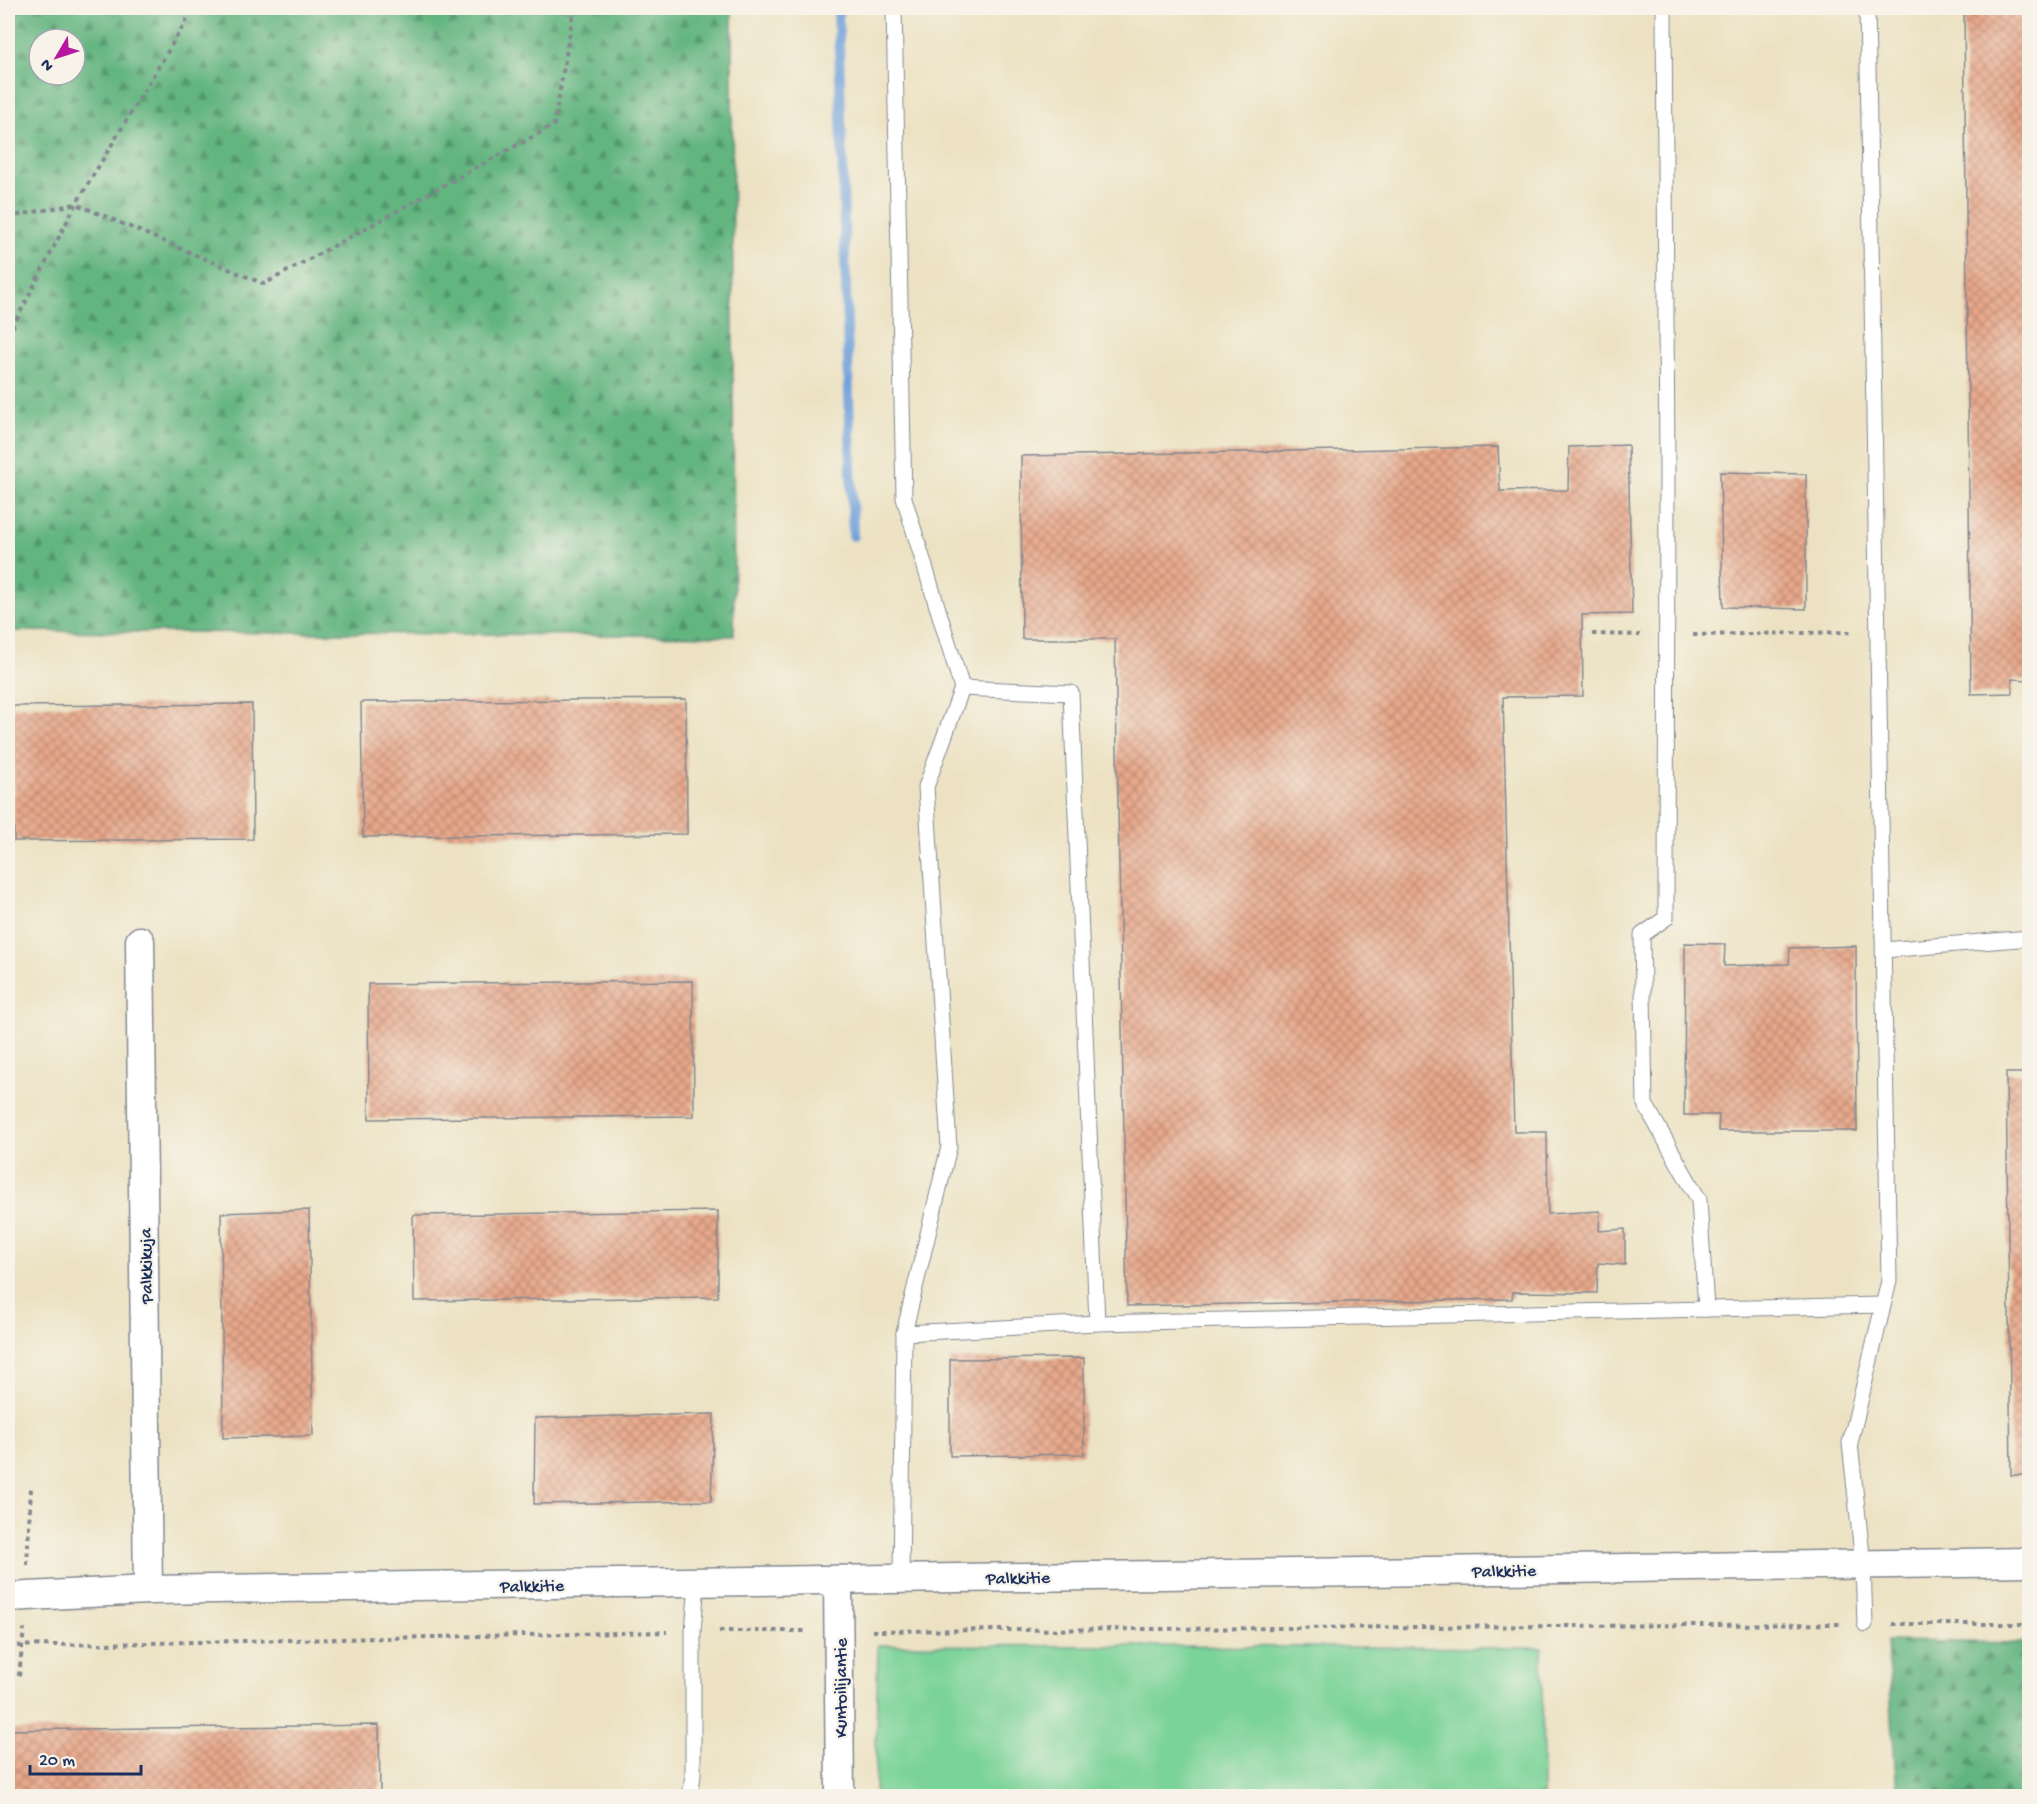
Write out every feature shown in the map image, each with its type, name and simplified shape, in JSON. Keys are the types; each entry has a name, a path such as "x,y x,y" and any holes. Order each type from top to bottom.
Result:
{"street":[{"name":"Palkkikuja","path":"140,941 148,1590"},
{"name":"Palkkitie","path":"8,1597 148,1590 2030,1562"},
{"name":"Kuntoilijantie","path":"838,1580 840,1797"}],"lane":[{"path":"894,8 904,498 962,688 926,787 949,1147 904,1333 901,1579"},
{"path":"1664,8 1666,918 1642,935 1645,1104 1699,1200 1706,1309"},
{"path":"1864,1624 1863,1564 1850,1443 1882,1305 1890,1281 1867,8"},
{"path":"962,688 1071,693 1097,1323"},
{"path":"1884,950 2030,938"},
{"path":"904,1333 1097,1323 1882,1305"},
{"path":"690,1797 693,1775 693,1632 697,1582"}],"path":[{"path":"8,336 76,204 194,8"},
{"path":"8,217 76,204 264,284 554,125 574,8"},
{"path":"1592,634 1878,631"},
{"path":"8,1646 693,1632 2030,1624"}],"green space":[{"path":"8,8 732,8 734,636 8,631"},
{"path":"1887,1641 2029,1643 2029,1796 1897,1796"},
{"path":"878,1645 1542,1648 1543,1796 875,1796"}],"building":[{"path":"1964,8 2030,8 2030,680 2012,679 2012,693 1971,694"},
{"path":"1628,445 1632,614 1582,615 1583,696 1503,697 1514,1132 1547,1132 1548,1214 1600,1211 1599,1231 1625,1229 1625,1265 1598,1263 1597,1293 1513,1292 1512,1299 1127,1306 1115,639 1022,639 1021,456 1498,447 1500,491 1568,490 1569,447"},
{"path":"1720,472 1806,474 1806,609 1723,607"},
{"path":"686,699 687,834 363,837 361,702"},
{"path":"252,704 253,839 14,841 13,706"},
{"path":"1685,943 1725,944 1724,966 1789,964 1790,948 1856,946 1857,1131 1718,1131 1719,1115 1684,1115"},
{"path":"693,981 694,1116 369,1119 368,984"},
{"path":"2006,1073 2030,1073 2030,1475 2011,1475"},
{"path":"309,1210 313,1436 223,1438 221,1213"},
{"path":"718,1211 718,1297 414,1301 413,1215"},
{"path":"1084,1358 1084,1454 950,1456 950,1359"},
{"path":"714,1414 711,1501 534,1504 535,1418"},
{"path":"379,1725 380,1796 8,1796 8,1730"}],"waterway":[{"path":"838,8 853,536"}]}
